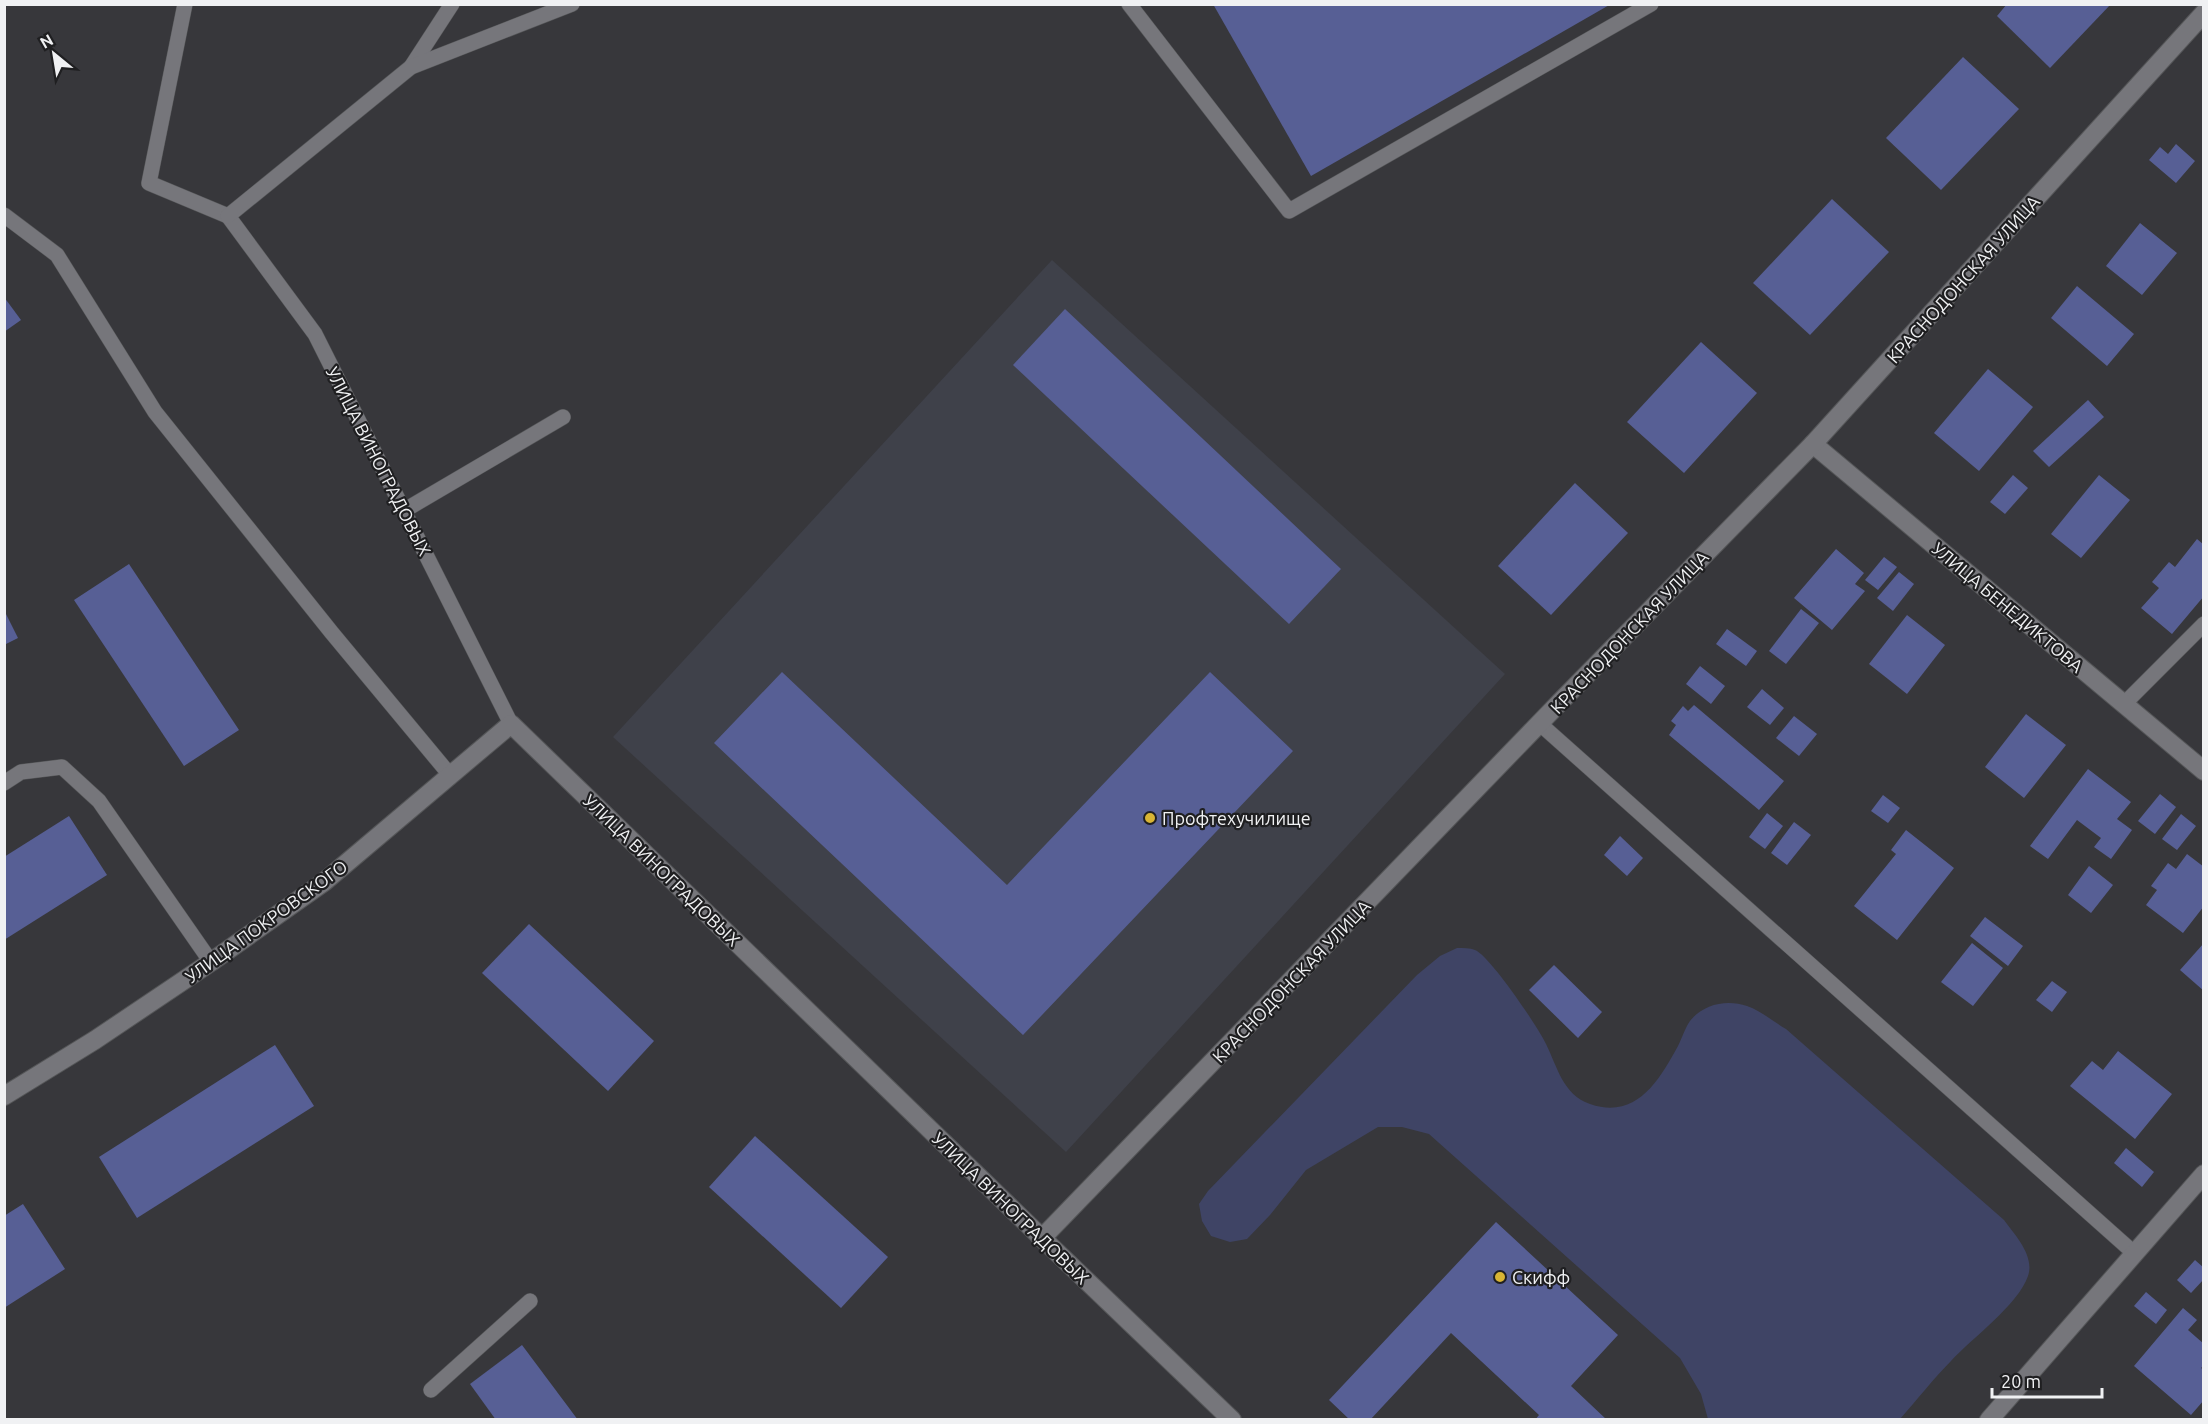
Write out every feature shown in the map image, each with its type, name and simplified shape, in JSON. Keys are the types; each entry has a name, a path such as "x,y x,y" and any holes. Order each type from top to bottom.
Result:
{"street":[{"name":"КРАСНОДОНСКАЯ УЛИЦА","path":"1042,1238 1539,723 1813,444 2204,13"},
{"name":"УЛИЦА БЕНЕДИКТОВА","path":"1813,444 2204,771"},
{"name":"УЛИЦА ПОКРОВСКОГО","path":"4,1096 95,1040 324,882 511,723"},
{"name":"УЛИЦА ВИНОГРАДОВЫХ","path":"511,723 1232,1419"},
{"path":"1989,1419 2204,1174"}],"lane":[{"path":"185,4 149,183 228,216 411,67 572,4"},
{"path":"411,67 452,4"},
{"path":"1130,4 1289,211 1651,4"},
{"path":"4,215 57,255 155,412 332,633 450,775"},
{"name":"УЛИЦА ВИНОГРАДОВЫХ","path":"228,216 315,334 511,723"},
{"path":"405,510 563,417"},
{"path":"2124,704 2204,624"},
{"path":"1539,723 2134,1252"},
{"path":"4,783 21,772 62,767 99,801 211,962"},
{"path":"431,1390 530,1301"}],"shaded area":[{"path":"1052,260 1505,674 1066,1152 613,737"},
{"path":"1457,948 1475,950 1502,978 1541,1035 1562,1079 1573,1094 1590,1104 1606,1108 1620,1107 1633,1102 1654,1084 1678,1046 1690,1021 1702,1010 1716,1004 1731,1003 1747,1006 1762,1014 1786,1029 2004,1220 2023,1246 2029,1261 2028,1276 2023,1287 2005,1310 1944,1368 1900,1419 1708,1419 1701,1394 1680,1358 1429,1134 1402,1127 1378,1127 1306,1170 1270,1215 1247,1239 1230,1242 1211,1236 1202,1221 1199,1204 1208,1191 1417,975 1440,956"}],"building":[{"path":"1213,4 1611,4 1311,176"},
{"path":"2007,4 2111,4 2050,68 1997,16"},
{"path":"1963,57 2019,109 1941,190 1886,138"},
{"path":"2176,144 2195,161 2176,183 2149,160 2160,147 2168,154"},
{"path":"1832,199 1889,252 1810,335 1753,283"},
{"path":"2140,223 2177,253 2142,295 2106,266"},
{"path":"2077,286 2134,334 2107,366 2051,318"},
{"path":"4,297 21,320 4,332"},
{"path":"1065,309 1341,569 1289,624 1013,365"},
{"path":"1701,342 1757,393 1684,473 1627,422"},
{"path":"1988,369 2033,407 1979,471 1934,433"},
{"path":"2088,400 2104,417 2049,467 2033,451"},
{"path":"2013,475 2028,488 2005,514 1990,502"},
{"path":"2099,475 2130,500 2081,558 2051,534"},
{"path":"1575,483 1628,533 1551,615 1498,566"},
{"path":"2197,539 2204,545 2204,596 2172,634 2141,608 2159,588 2152,582 2169,562 2175,567"},
{"path":"1836,549 1864,573 1855,584 1865,591 1832,630 1794,598"},
{"path":"1884,557 1897,567 1878,590 1865,580"},
{"path":"129,564 239,730 184,766 74,600"},
{"path":"1899,572 1914,584 1893,611 1877,598"},
{"path":"1801,609 1819,623 1786,664 1769,651"},
{"path":"4,610 18,638 4,645"},
{"path":"1907,615 1945,645 1907,694 1869,664"},
{"path":"1727,629 1757,651 1746,666 1716,644"},
{"path":"1700,666 1725,686 1711,704 1686,684"},
{"name":"Профтехучилище","path":"782,672 1007,885 1210,672 1293,751 1023,1035 714,743"},
{"path":"1762,689 1784,708 1770,725 1747,707"},
{"path":"1694,705 1784,781 1759,810 1669,735 1676,725 1671,721 1683,706 1688,711"},
{"path":"2026,714 2066,745 2024,798 1985,767"},
{"path":"1794,716 1817,734 1799,756 1776,738"},
{"path":"2088,769 2131,802 2117,819 2132,830 2111,859 2094,847 2101,838 2077,820 2048,859 2030,846"},
{"path":"2160,794 2176,807 2155,834 2138,821"},
{"path":"1883,795 1900,808 1888,823 1871,811"},
{"path":"1767,813 1783,826 1765,849 1749,837"},
{"path":"2181,814 2196,826 2177,850 2162,839"},
{"path":"69,816 107,875 4,940 4,857"},
{"path":"1794,822 1811,835 1787,865 1771,853"},
{"path":"1906,830 1954,868 1897,940 1854,906 1896,854 1891,850"},
{"path":"1620,836 1643,858 1627,876 1604,855"},
{"path":"2187,854 2204,867 2204,906 2183,933 2146,905 2157,890 2151,886 2168,863 2176,869"},
{"path":"2089,866 2113,885 2091,913 2068,895"},
{"path":"1985,917 2023,946 2008,966 1970,936"},
{"path":"529,924 654,1041 608,1091 482,973"},
{"path":"1972,943 2003,968 1973,1006 1941,982"},
{"path":"2204,943 2204,991 2180,970"},
{"path":"1554,965 1602,1012 1578,1038 1529,990"},
{"path":"2052,981 2067,992 2052,1012 2036,1000"},
{"path":"275,1045 314,1106 137,1218 99,1157"},
{"path":"2118,1051 2172,1094 2135,1139 2070,1086 2092,1061 2103,1070"},
{"path":"755,1136 888,1257 841,1308 709,1187"},
{"path":"2126,1148 2154,1172 2142,1187 2114,1163"},
{"path":"23,1204 65,1269 4,1308 4,1216"},
{"name":"Скифф","path":"1496,1222 1618,1335 1571,1386 1607,1420 1535,1420 1539,1415 1451,1333 1370,1420 1350,1420 1329,1400"},
{"path":"2195,1260 2204,1268 2204,1279 2191,1293 2177,1280"},
{"path":"2146,1292 2167,1310 2156,1324 2134,1306"},
{"path":"2183,1308 2197,1320 2188,1330 2204,1344 2204,1365 2201,1368 2204,1370 2204,1400 2191,1415 2134,1366"},
{"path":"522,1345 578,1420 496,1420 470,1384"}],"place":[{"name":"Профтехучилище","path":"1150,818"},
{"name":"Скифф","path":"1500,1277"}]}
